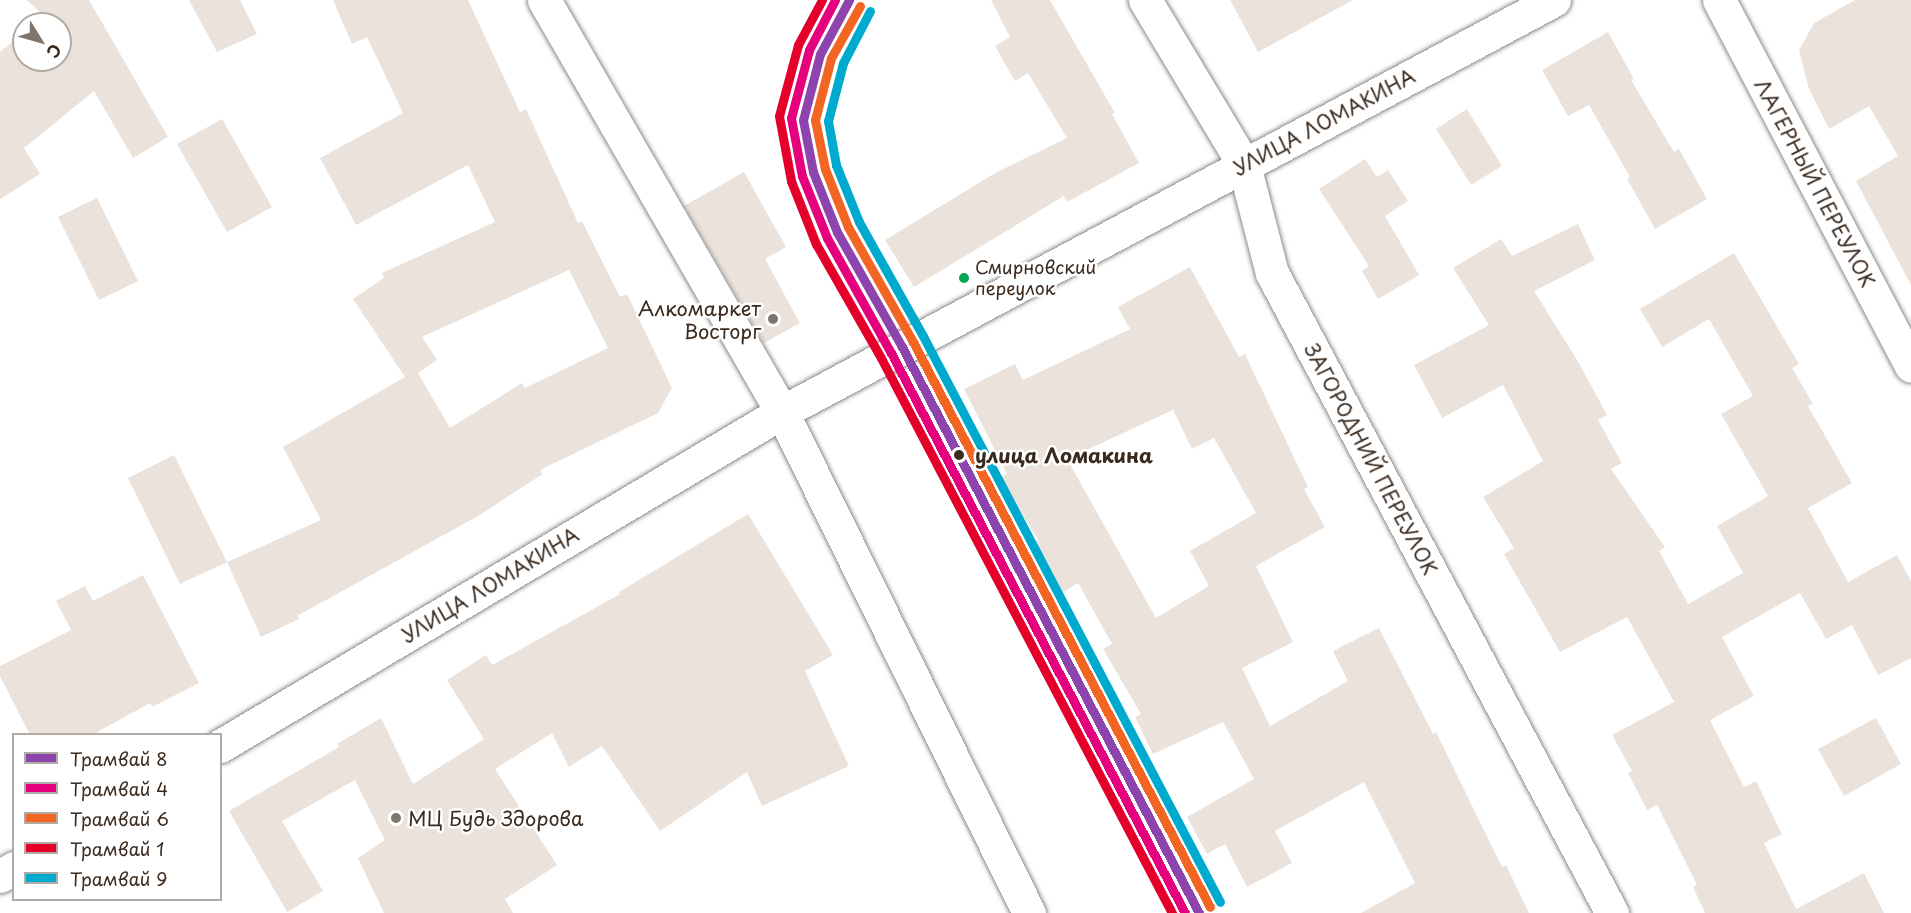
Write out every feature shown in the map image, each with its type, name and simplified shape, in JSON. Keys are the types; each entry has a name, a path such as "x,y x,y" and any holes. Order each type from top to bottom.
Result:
{"main road":[{"path":"544,0 782,412 1029,913"},
{"name":"ЗАГОРОДНИЙ ПЕРЕУЛОК","path":"1145,0 1244,165 1272,273 1612,913"},
{"name":"УЛИЦА ЛОМАКИНА","path":"222,745 782,412 1554,0"},
{"name":"ЛАГЕРНЫЙ ПЕРЕУЛОК","path":"1719,0 1911,366"}],"building":[{"path":"27,0 89,0 168,137 133,158 94,91 24,148 40,174 0,199 0,52 12,42 12,72 72,72 72,12 40,12"},
{"path":"189,0 240,0 257,34 217,52"},
{"path":"333,0 468,0 520,112 526,109 578,223 582,221 620,297 627,294 672,388 658,413 540,470 543,474 478,516 297,616 299,619 261,637 227,562 321,520 283,447 405,377 353,299 384,278 382,273 495,222 468,165 356,225 320,158 403,113 367,37 352,44","holes":["569,270 608,348 525,388 522,383 450,428 418,373 437,360 422,337"]},
{"path":"991,0 1050,0 1115,113 1112,114 1139,163 1067,202 1064,196 914,287 885,240 997,172 1067,138 1028,73 1015,81 995,46 1010,37"},
{"path":"1230,0 1353,0 1258,52"},
{"path":"1855,0 1911,0 1911,285 1856,181 1898,156 1869,106 1829,129 1809,89 1799,50 1814,23"},
{"path":"1608,32 1634,79 1631,80 1674,152 1679,149 1707,199 1655,229 1627,179 1630,177 1589,105 1568,116 1542,70"},
{"path":"1467,109 1502,166 1471,185 1436,129"},
{"path":"222,119 272,207 227,232 177,144"},
{"path":"1365,159 1377,177 1388,170 1408,201 1385,216 1419,275 1378,299 1362,271 1369,266 1319,189"},
{"path":"744,172 786,247 765,259 800,323 764,343 684,206"},
{"path":"97,198 138,281 99,300 58,217"},
{"path":"1578,224 1595,260 1534,291 1579,363 1607,415 1598,420 1622,463 1611,469 1665,547 1659,551 1688,604 1743,573 1717,526 1768,496 1721,414 1753,396 1709,319 1662,347 1640,309 1734,253 1799,364 1792,368 1813,404 1808,406 1852,483 1808,508 1848,582 1897,555 1911,581 1911,658 1878,675 1852,625 1826,639 1800,593 1722,637 1754,696 1710,720 1744,787 1756,781 1782,834 1764,843 1796,909 1864,873 1884,913 1705,913 1693,887 1697,885 1657,805 1647,810 1628,773 1632,771 1612,735 1674,702 1627,617 1560,652 1504,554 1514,548 1483,497 1543,461 1503,385 1442,418 1414,365 1489,325 1453,268 1501,239 1512,256"},
{"path":"1190,267 1239,357 1245,354 1308,487 1304,489 1325,527 1256,566 1293,642 1242,668 1270,726 1348,681 1333,651 1379,628 1433,734 1436,732 1502,867 1506,865 1529,913 1361,913 1415,883 1364,782 1275,831 1292,863 1247,887 1225,844 1207,854 1187,817 1254,779 1223,722 1153,754 1135,717 1141,714 1103,649 1112,644 1078,583 1062,593 1034,542 1038,540 1000,478 1007,474 964,389 1015,364 1023,380 1130,329 1118,307","holes":["1173,410 1192,449 1214,438 1256,513 1190,551 1209,586 1156,618 1067,459"]},
{"path":"174,455 227,562 180,584 128,478"},
{"path":"748,514 833,655 805,671 849,766 762,806 747,772 660,831 602,746 569,767 552,733 495,769 557,865 505,899 513,913 384,913 358,858 385,840 355,780 282,821 323,891 287,912 229,811 339,747 337,744 381,718 413,784 484,739 447,680 486,655 492,665 620,594 619,592"},
{"path":"143,575 199,683 152,707 150,703 96,733 29,733 0,676 0,666 71,630 56,601 85,586 93,601"},
{"path":"1876,718 1901,764 1844,796 1818,749"}],"tram line":[{"name":"1","path":"822,0 798,45 779,116 791,181 816,244 881,358 1172,913"},
{"name":"4","path":"835,0 809,50 791,118 802,176 827,238 891,353 1185,913"},
{"name":"8","path":"849,0 820,54 803,120 813,172 837,232 902,347 1199,913"},
{"name":"6","path":"860,6 831,58 815,120 825,169 848,227 913,342 1210,907"},
{"name":"9","path":"870,11 843,63 828,121 836,165 859,222 923,336 1220,902"}],"place":[{"name":"Смирновский переулок","path":"964,278"},
{"name":"Алкомаркет Восторг","path":"773,319"},
{"name":"улица Ломакина","path":"959,455"},
{"name":"МЦ Будь Здорова","path":"396,818"}]}
